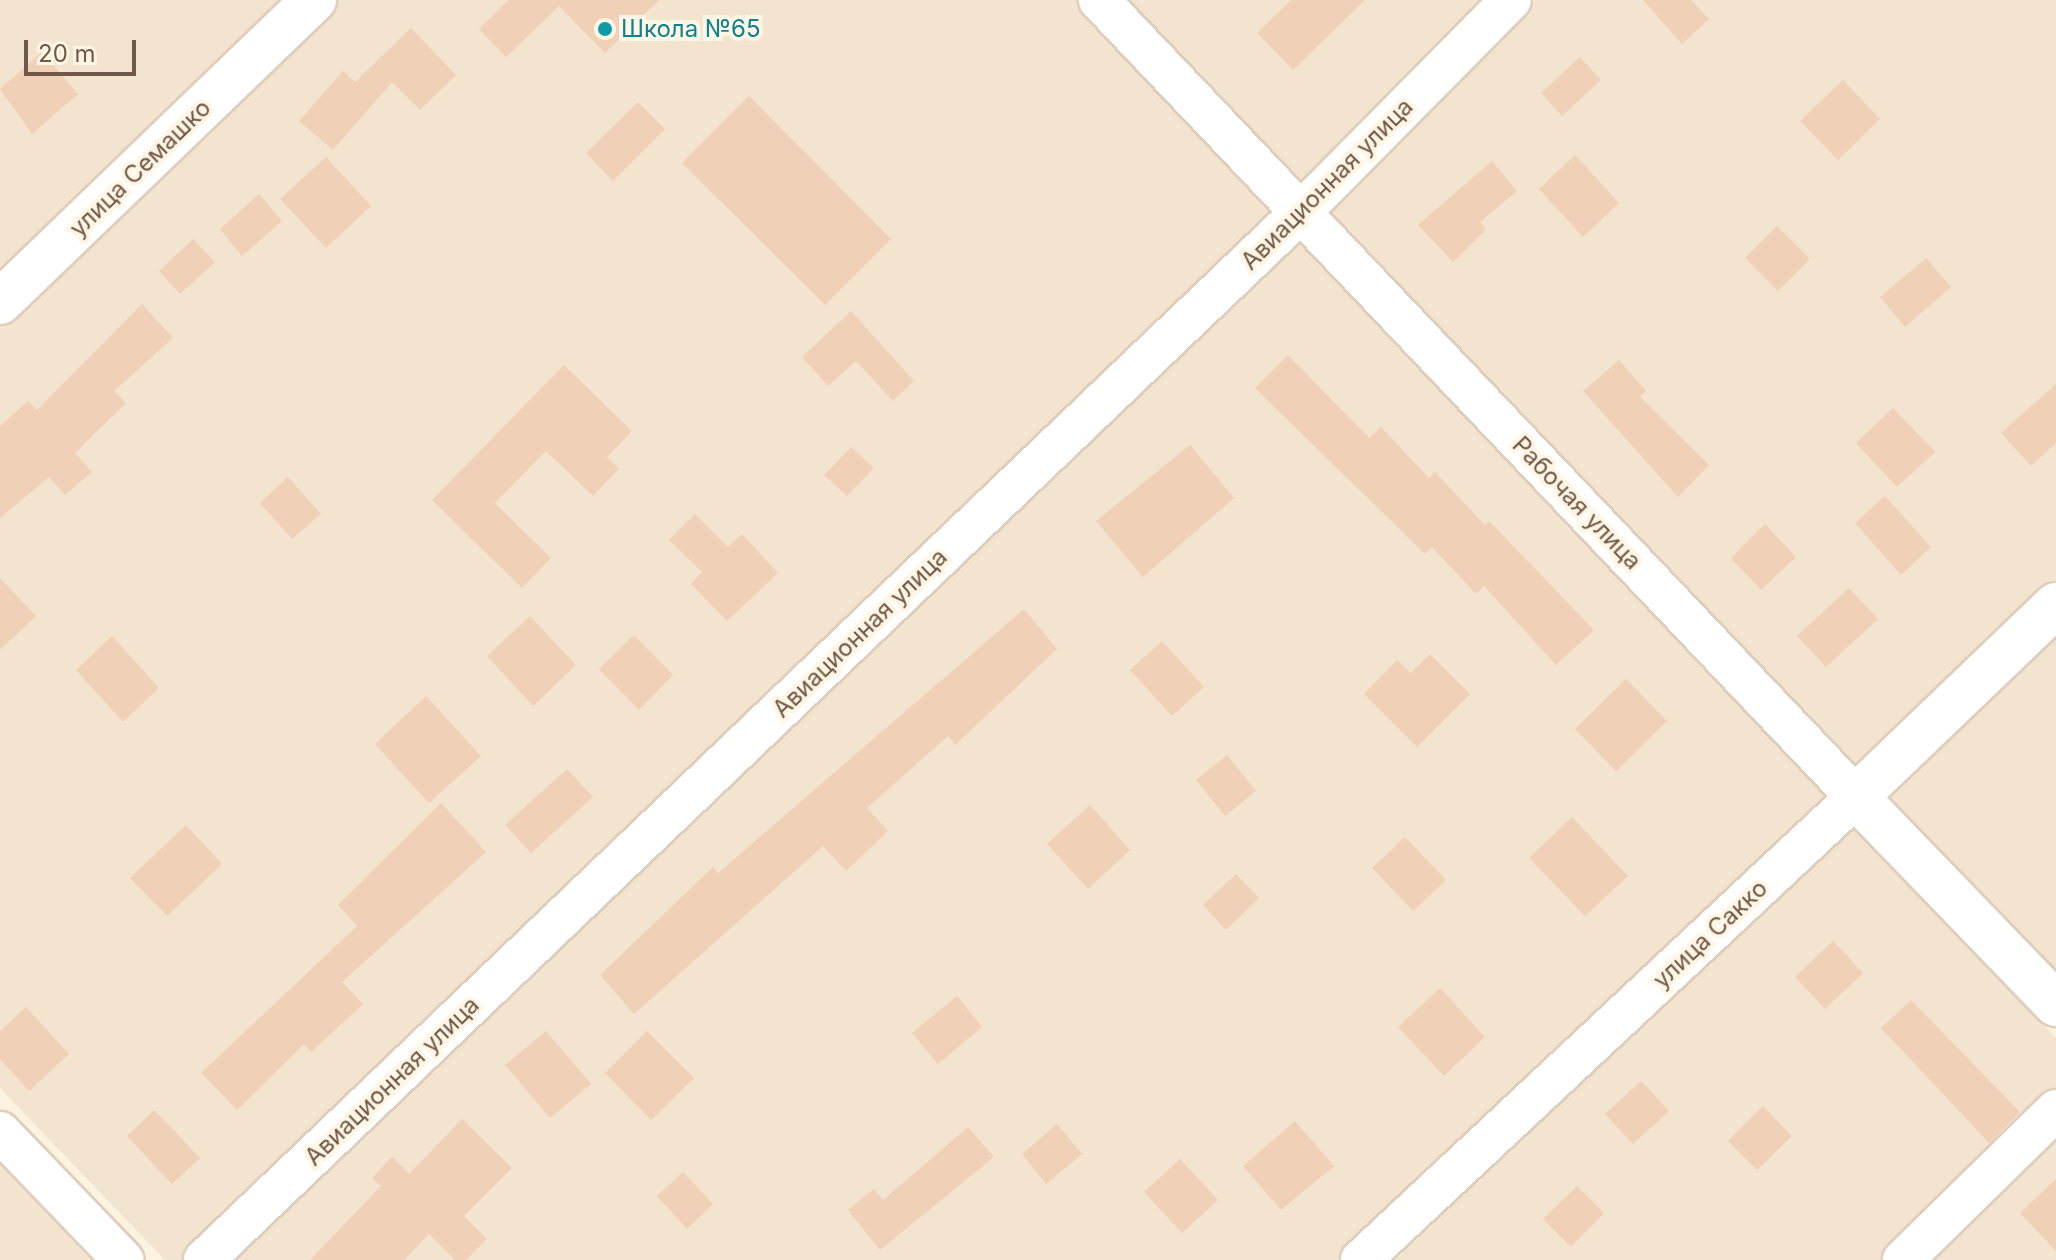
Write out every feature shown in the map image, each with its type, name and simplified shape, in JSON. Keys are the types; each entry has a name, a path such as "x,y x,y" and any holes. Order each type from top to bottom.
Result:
{"main road":[{"name":"улица Семашко","path":"0,302 314,0"},
{"name":"улица Сакко","path":"1856,797 2056,605"},
{"name":"Рабочая улица","path":"1856,797 2056,1004"}],"street":[{"name":"Рабочая улица","path":"1099,0 1856,797"},
{"name":"Авиационная улица","path":"204,1260 1301,212 1511,0"},
{"name":"улица Сакко","path":"1361,1260 1856,797"},
{"path":"1903,1260 2056,1110"},
{"path":"0,1132 123,1260"}],"shaded area":[{"path":"0,0 304,0 0,293"},
{"path":"332,0 1076,0 1279,210 185,1260 165,1260 0,1088 0,322"},
{"path":"1117,0 1489,0 1299,191"},
{"path":"1535,0 2056,0 2056,581 1856,773 1326,212"},
{"path":"1299,236 1834,793 1336,1260 226,1260"},
{"path":"2056,629 2056,977 1880,798"},
{"path":"1852,828 2056,1038 2056,1260 1395,1260"},
{"path":"0,1162 91,1260 0,1260"}],"building":[{"path":"509,0 659,0 605,53 559,6 506,57 479,29"},
{"path":"1291,0 1365,0 1293,70 1257,33"},
{"path":"1643,0 1691,0 1709,19 1682,44"},
{"path":"411,28 456,75 420,110 392,82 333,150 299,121 343,71 355,82"},
{"path":"42,52 78,94 32,134 0,89"},
{"path":"1580,57 1601,80 1562,116 1541,93"},
{"path":"1843,80 1880,119 1838,160 1800,121"},
{"path":"749,96 891,239 825,305 682,163"},
{"path":"638,102 665,129 613,181 586,153"},
{"path":"1575,155 1619,203 1583,237 1539,189"},
{"path":"326,157 371,206 326,248 280,199"},
{"path":"1492,161 1517,191 1480,222 1486,229 1453,262 1418,225"},
{"path":"259,194 282,221 242,256 220,229"},
{"path":"1777,226 1810,259 1778,291 1745,258"},
{"path":"193,239 215,262 180,294 159,271"},
{"path":"1926,258 1951,287 1905,327 1880,297"},
{"path":"142,304 173,338 114,391 126,403 75,453 92,472 65,495 49,477 0,518 0,426 28,401 37,410"},
{"path":"851,311 914,381 893,401 856,361 828,386 802,357"},
{"path":"1288,355 1369,438 1381,427 1429,478 1435,472 1485,525 1489,521 1594,630 1556,665 1484,586 1476,594 1432,547 1425,554 1255,388"},
{"path":"1619,360 1646,391 1640,397 1709,465 1678,497 1583,391"},
{"path":"564,365 632,431 607,457 619,469 593,496 546,451 495,503 551,558 522,588 432,500"},
{"path":"2056,384 2056,443 2031,466 2001,433"},
{"path":"1893,408 1935,452 1897,487 1856,443"},
{"path":"1190,445 1234,498 1143,577 1096,521"},
{"path":"851,447 874,468 847,496 824,475"},
{"path":"288,477 321,514 292,539 260,503"},
{"path":"1885,496 1931,547 1901,575 1855,523"},
{"path":"695,514 728,547 742,534 778,573 727,621 691,584 702,572 669,540"},
{"path":"1765,524 1796,557 1761,590 1731,558"},
{"path":"0,578 36,616 0,650"},
{"path":"1849,588 1878,619 1826,667 1797,636"},
{"path":"1024,609 1057,649 955,745 948,736 867,808 888,831 846,871 823,846 634,1014 600,975 713,867 718,873"},
{"path":"530,616 576,665 533,706 487,656"},
{"path":"634,635 673,675 639,710 599,669"},
{"path":"112,636 159,688 123,722 76,670"},
{"path":"1162,641 1204,687 1172,716 1130,670"},
{"path":"1430,654 1470,694 1417,747 1364,694 1397,660 1411,673"},
{"path":"1626,679 1667,721 1616,771 1575,729"},
{"path":"426,696 481,756 429,803 375,744"},
{"path":"1227,755 1256,791 1225,816 1196,780"},
{"path":"567,769 593,797 531,853 505,825"},
{"path":"441,803 486,852 342,982 363,1004 311,1052 304,1044 237,1110 201,1073 357,926 338,905"},
{"path":"1090,805 1130,850 1088,889 1047,844"},
{"path":"1572,817 1628,876 1585,916 1529,858"},
{"path":"186,825 222,864 167,916 130,878"},
{"path":"1405,837 1446,880 1413,911 1372,868"},
{"path":"1236,874 1259,898 1226,930 1203,905"},
{"path":"1833,941 1863,973 1825,1009 1795,977"},
{"path":"1440,988 1485,1037 1444,1076 1398,1027"},
{"path":"957,996 982,1027 938,1064 912,1033"},
{"path":"1911,1000 2020,1112 1989,1143 1881,1028"},
{"path":"26,1007 69,1054 29,1091 0,1059 0,1031"},
{"path":"546,1031 591,1084 550,1118 505,1065"},
{"path":"647,1031 694,1078 651,1120 605,1073"},
{"path":"1641,1081 1669,1111 1633,1144 1605,1114"},
{"path":"1763,1106 1792,1136 1757,1170 1728,1141"},
{"path":"154,1110 200,1158 172,1184 127,1136"},
{"path":"462,1119 512,1168 464,1216 487,1239 466,1260 455,1260 429,1234 404,1260 310,1260 381,1186 372,1178 392,1157 409,1174"},
{"path":"1295,1121 1334,1166 1281,1210 1243,1166"},
{"path":"1057,1124 1082,1154 1046,1184 1022,1154"},
{"path":"968,1127 994,1157 880,1250 848,1210 874,1189 883,1200"},
{"path":"1180,1159 1218,1200 1182,1233 1144,1192"},
{"path":"683,1172 713,1204 687,1229 657,1196"},
{"path":"2056,1179 2056,1251 2020,1213"},
{"path":"1577,1186 1604,1213 1571,1247 1543,1219"}],"place":[{"name":"Школа №65","path":"605,29"}]}
